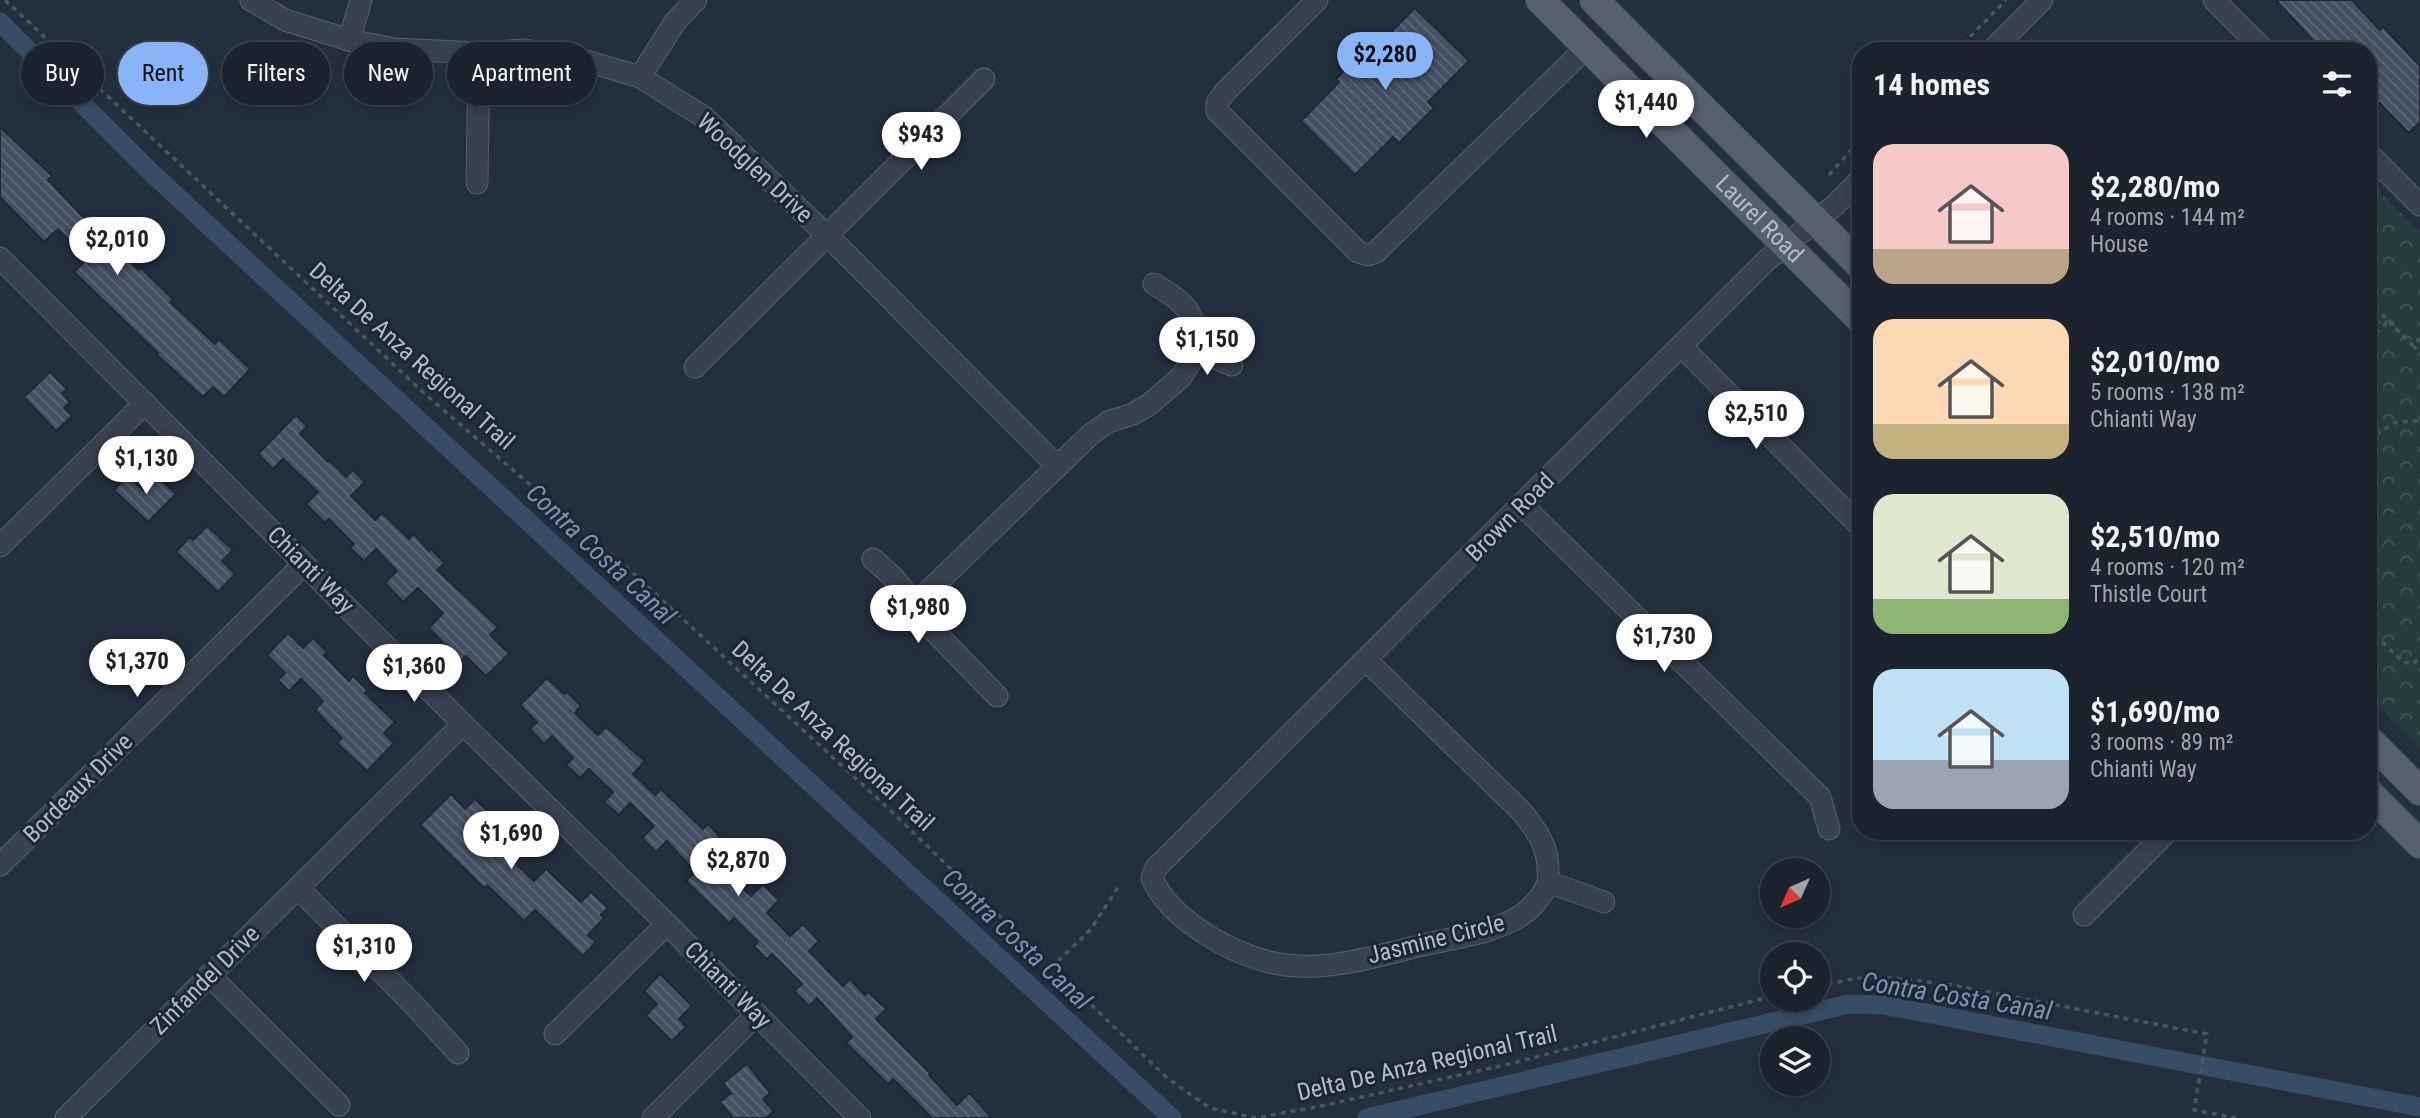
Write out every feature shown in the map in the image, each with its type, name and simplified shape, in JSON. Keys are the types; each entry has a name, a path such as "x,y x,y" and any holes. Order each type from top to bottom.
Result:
{"main road":[{"name":"Laurel Road","path":"1540,0 1852,311"},
{"name":"Laurel Road","path":"1594,0 1852,257"},
{"path":"2377,748 2420,791"},
{"path":"2377,801 2420,844"}],"street":[{"name":"Woodglen Drive","path":"251,0 285,20 349,40 395,49 447,51"},
{"path":"349,40 361,0"},
{"path":"640,77 675,22 696,0"},
{"path":"1317,0 1225,92 1217,103 1217,111 1358,251 1368,255 1376,252 1587,47"},
{"path":"2000,42 2042,0"},
{"path":"2214,0 2256,42"},
{"name":"Woodglen Drive","path":"596,64 640,77 704,117 828,236 1057,466"},
{"path":"695,367 984,79"},
{"path":"477,183 478,105"},
{"path":"2377,162 2420,205"},
{"name":"Brown Road","path":"1164,859 1767,260 1815,222 1852,187"},
{"name":"Chianti Way","path":"0,258 463,724 860,1118"},
{"path":"915,604 1090,435 1108,422 1133,414 1150,404 1181,377 1198,351 1194,319 1177,298 1154,284"},
{"path":"1682,346 1852,518"},
{"path":"1198,351 1232,365"},
{"path":"0,546 145,403"},
{"path":"1522,505 1820,797 1829,829"},
{"path":"873,559 893,577 932,629 998,695"},
{"name":"Bordeaux Drive","path":"0,865 304,564"},
{"path":"1366,660 1522,812 1539,832 1548,855 1548,882 1604,902"},
{"name":"Zinfandel Drive","path":"66,1118 463,724"},
{"path":"2084,915 2159,840"},
{"name":"Jasmine Circle","path":"1164,859 1152,878 1157,892 1209,938 1249,957 1293,966 1314,967 1339,963 1488,930 1517,918 1537,900 1548,882"},
{"path":"298,888 458,1053"},
{"path":"555,1034 667,924"},
{"path":"209,975 339,1105"},
{"path":"653,1118 757,1014"}],"path":[{"name":"Delta De Anza Regional Trail","path":"5,0 406,378 635,575 891,811 1167,1078 1210,1108 1255,1118 1317,1107 1509,1064 1760,999"},
{"path":"1965,42 2006,0"},
{"path":"1829,175 1852,149"},
{"path":"2377,309 2420,352"},
{"path":"2377,321 2384,326"},
{"path":"2377,332 2389,321"},
{"path":"2413,345 2420,338"},
{"path":"2377,434 2396,422 2420,421"},
{"path":"2377,637 2403,662 2413,664 2420,657"},
{"path":"1051,968 1091,929 1120,884"},
{"path":"1830,984 1858,978 1895,978 1952,985 2207,1034 2194,1110 2236,1118"}],"green space":[{"path":"2377,189 2420,232 2420,747 2377,705"}],"building":[{"path":"2276,0 2352,0 2380,30 2383,27 2420,66 2420,122 2409,133 2377,100 2377,42 2314,42"},
{"path":"1415,8 1469,61 1428,102 1434,108 1399,143 1393,137 1355,175 1301,121 1339,82 1336,79 1370,45 1374,49"},
{"path":"0,127 52,176 48,180 87,221 173,299 170,302 215,344 219,339 250,369 224,397 213,387 203,397 74,272 87,259 58,229 44,242 0,197"},
{"path":"50,372 67,389 62,393 70,402 64,408 72,416 56,431 24,397"},
{"path":"296,415 307,426 300,434 328,462 329,460 346,477 353,470 365,482 351,496 375,520 382,513 409,539 414,534 429,551 431,549 445,563 437,570 498,627 490,635 509,654 486,676 466,656 461,661 429,628 443,613 418,588 403,602 385,583 397,571 376,549 364,561 350,548 354,544 329,519 325,523 306,504 318,492 283,459 273,469 258,454"},
{"path":"128,475 143,490 157,476 176,494 148,522 114,490"},
{"path":"207,526 233,550 222,561 235,574 218,592 176,552 190,537 193,540"},
{"path":"288,633 303,648 313,638 327,652 324,655 349,681 353,676 367,690 365,693 395,722 384,733 394,743 367,771 337,743 342,738 315,710 323,701 301,679 289,691 278,680 285,673 267,655"},
{"path":"547,678 581,706 575,713 598,735 606,727 645,761 633,774 655,795 661,789 703,829 708,824 724,841 713,852 727,867 724,870 751,896 763,884 779,900 767,913 790,936 803,924 819,941 809,951 843,986 850,979 865,995 868,992 886,1009 876,1019 931,1074 929,1075 957,1105 969,1093 992,1118 932,1118 893,1079 888,1084 846,1043 852,1037 817,998 809,1006 794,991 802,984 772,954 767,959 754,946 758,942 734,918 729,923 686,881 695,872 667,841 656,852 642,838 654,826 630,803 619,815 604,802 613,792 589,769 580,778 566,765 573,758 552,736 544,744 530,729 537,722 520,705"},
{"path":"451,794 465,809 475,799 524,847 511,859 534,881 546,869 581,902 591,892 608,908 601,915 604,918 588,935 596,942 583,956 535,910 524,921 487,885 484,888 420,825"},
{"path":"660,974 692,1006 679,1019 686,1027 672,1041 646,1015 657,1004 644,991"},
{"path":"747,1064 770,1093 763,1099 774,1111 766,1118 733,1118 720,1102 731,1093 723,1083"}],"waterway":[{"name":"Contra Costa Canal","path":"0,22 154,175 1172,1118"},
{"name":"Contra Costa Canal","path":"1367,1118 1849,1004 1884,1005 2420,1107"}]}
